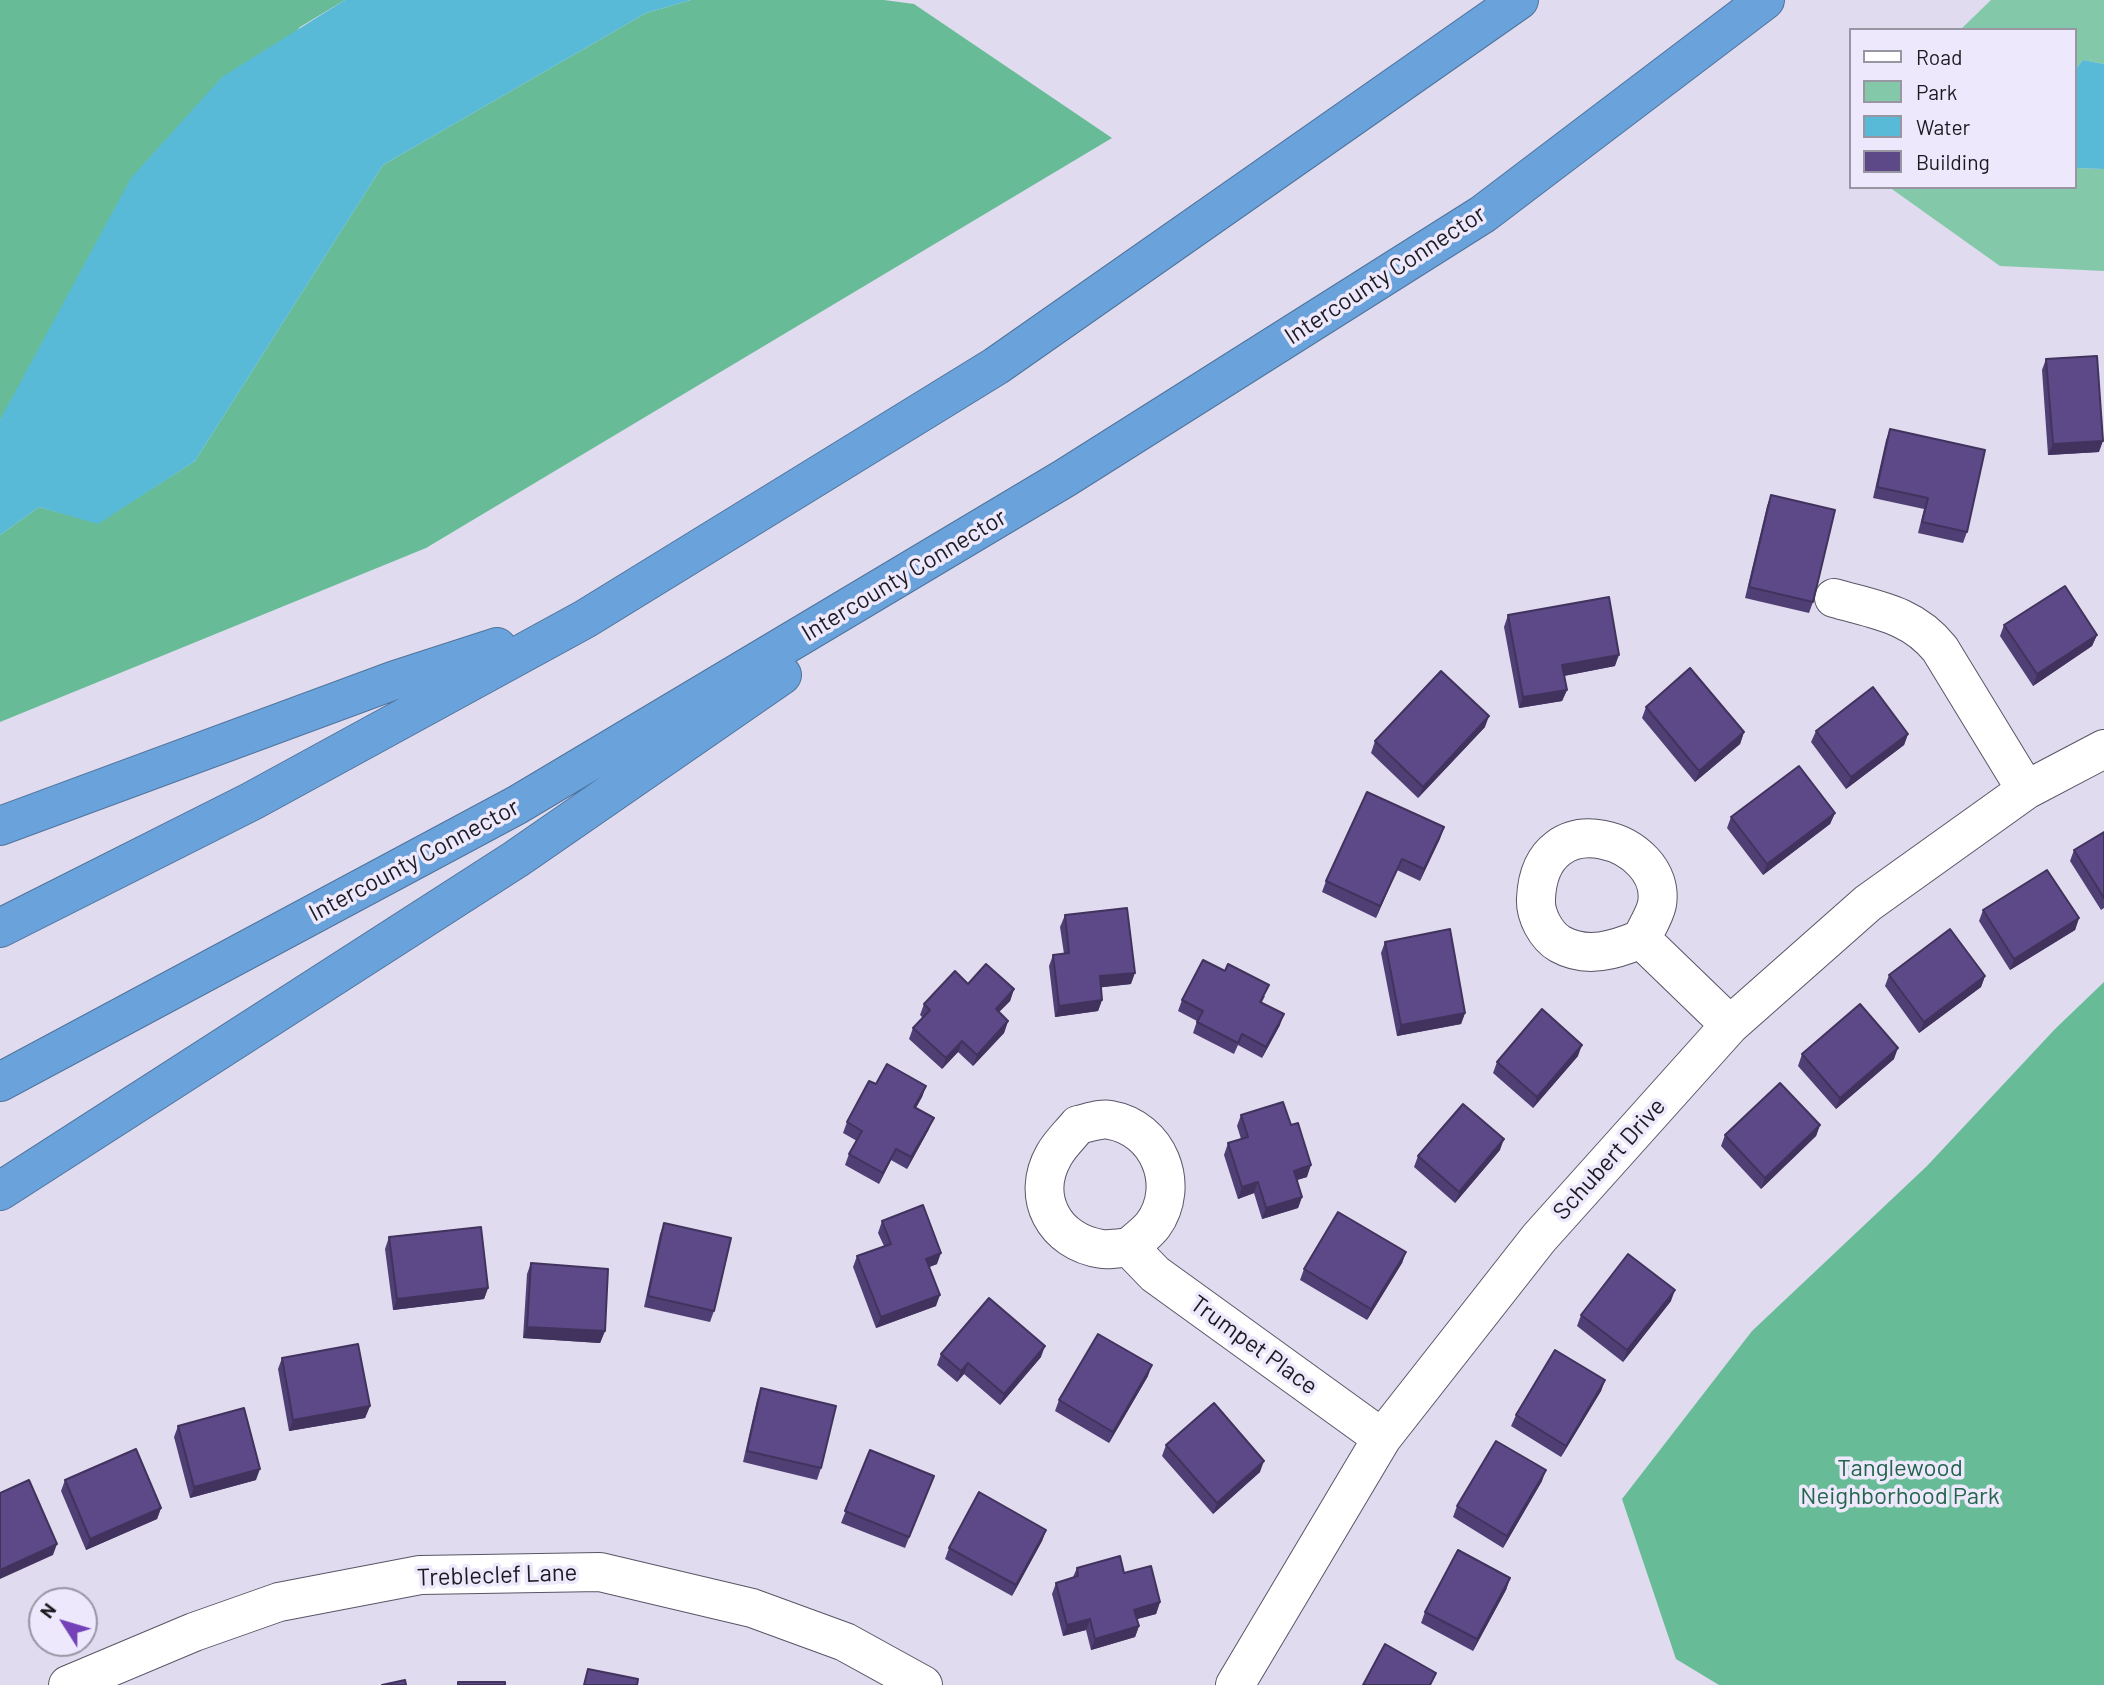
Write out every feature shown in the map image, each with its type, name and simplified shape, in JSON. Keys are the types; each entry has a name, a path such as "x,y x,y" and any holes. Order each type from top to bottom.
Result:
{"highway":[{"path":"0,928 252,801 585,618 996,366 1520,0"},
{"name":"Intercounty Connector","path":"0,1082 517,805 1065,478 1483,214 1765,0"},
{"path":"0,1191 516,859 1065,478"},
{"path":"0,826 395,680 585,618"}],"street":[{"path":"1834,598 1911,621 1925,630 1940,649 2026,790"},
{"name":"Schubert Drive","path":"1235,1685 1382,1438 1539,1238 1730,1026 1868,903 2026,790 2104,749"},
{"path":"1642,939 1730,1026"},
{"name":"Trumpet Place","path":"1129,1247 1155,1274 1382,1438"},
{"name":"Trebleclef Lane","path":"68,1685 194,1632 279,1602 420,1574 600,1572 752,1608 845,1642 923,1685"}],"green space":[{"path":"0,0 345,0 300,27 0,420"},
{"path":"691,0 884,0 914,4 1112,138 426,548 0,722 0,535 39,507 98,523 195,461 383,165 646,13"},
{"path":"1991,0 2104,0 2104,64 2083,60 2076,69 2076,28 1962,28"},
{"path":"2076,168 2104,169 2104,271 2000,266 1892,189 2076,189"},
{"name":"Tanglewood Neighborhood Park","path":"2104,982 2104,1685 1719,1685 1676,1659 1622,1499 1752,1331 1927,1166 2055,1029"}],"water":[{"path":"345,0 691,0 646,13 383,165 195,461 98,524 39,507 0,535 0,420 131,178 222,77"},
{"path":"2083,60 2104,64 2104,169 2076,168 2076,69"}],"building":[{"path":"2097,356 2103,441 2053,444 2046,359"},
{"path":"1890,429 1985,450 1967,532 1922,522 1928,498 1877,487"},
{"path":"1771,495 1835,510 1813,602 1749,587"},
{"path":"2065,586 2097,635 2037,674 2004,625"},
{"path":"1609,597 1619,655 1562,665 1567,690 1523,697 1508,615"},
{"path":"1690,668 1744,732 1699,771 1646,707"},
{"path":"1441,671 1489,716 1423,787 1375,741"},
{"path":"1873,687 1908,734 1851,777 1816,731"},
{"path":"1799,766 1835,813 1767,864 1731,817"},
{"path":"1367,792 1444,827 1424,869 1402,859 1380,906 1326,881"},
{"path":"2104,832 2104,898 2074,850"},
{"path":"2047,870 2079,918 2014,959 1983,910"},
{"path":"1127,908 1135,973 1100,976 1102,1000 1059,1006 1053,955 1069,953 1065,915"},
{"path":"1450,929 1465,1013 1401,1025 1385,942"},
{"path":"1950,929 1985,976 1924,1022 1889,975"},
{"path":"1203,960 1225,971 1228,964 1269,985 1260,1002 1284,1014 1266,1047 1242,1034 1238,1043 1197,1022 1203,1011 1182,1000"},
{"path":"986,964 1014,989 996,1009 1008,1021 977,1055 962,1041 946,1058 913,1028 930,1010 924,1004 955,971 968,984"},
{"path":"1860,1004 1898,1048 1840,1098 1802,1054"},
{"path":"1542,1009 1582,1045 1537,1097 1497,1062"},
{"path":"887,1064 926,1086 914,1107 934,1118 911,1157 896,1149 883,1173 849,1154 862,1131 847,1122 869,1081 876,1084"},
{"path":"1780,1083 1820,1125 1765,1178 1725,1135"},
{"path":"1283,1102 1291,1125 1298,1123 1311,1165 1294,1171 1302,1197 1266,1208 1258,1182 1242,1187 1228,1143 1248,1137 1241,1115"},
{"path":"1463,1104 1504,1139 1459,1192 1418,1156"},
{"path":"923,1205 941,1253 926,1259 940,1295 881,1317 857,1256 891,1244 882,1221"},
{"path":"1338,1212 1406,1252 1371,1309 1304,1269"},
{"path":"664,1223 731,1238 714,1311 648,1296"},
{"path":"481,1227 488,1288 397,1299 389,1237"},
{"path":"1628,1254 1675,1290 1627,1350 1581,1315"},
{"path":"531,1263 608,1269 605,1331 527,1327"},
{"path":"989,1298 1045,1346 1004,1394 968,1363 961,1371 941,1354"},
{"path":"1098,1334 1152,1365 1113,1432 1059,1400"},
{"path":"358,1344 370,1406 293,1420 282,1358"},
{"path":"1555,1350 1605,1380 1566,1446 1516,1415"},
{"path":"761,1388 836,1406 821,1468 747,1451"},
{"path":"1214,1403 1264,1461 1217,1503 1166,1445"},
{"path":"244,1408 260,1469 194,1487 178,1426"},
{"path":"1496,1441 1546,1470 1507,1536 1457,1506"},
{"path":"136,1449 161,1508 90,1539 65,1480"},
{"path":"870,1450 934,1476 909,1537 845,1511"},
{"path":"29,1480 57,1544 0,1570 0,1493"},
{"path":"979,1492 1046,1530 1016,1585 949,1548"},
{"path":"1458,1550 1510,1578 1477,1639 1425,1612"},
{"path":"1120,1556 1124,1573 1151,1566 1160,1602 1134,1610 1139,1626 1095,1639 1090,1619 1067,1625 1056,1583 1078,1576 1077,1568"},
{"path":"1385,1644 1436,1673 1430,1685 1363,1685"},
{"path":"588,1669 638,1679 637,1685 584,1685"},
{"path":"405,1680 406,1685 382,1685"},
{"path":"458,1682 505,1682 505,1685 458,1685"}]}
